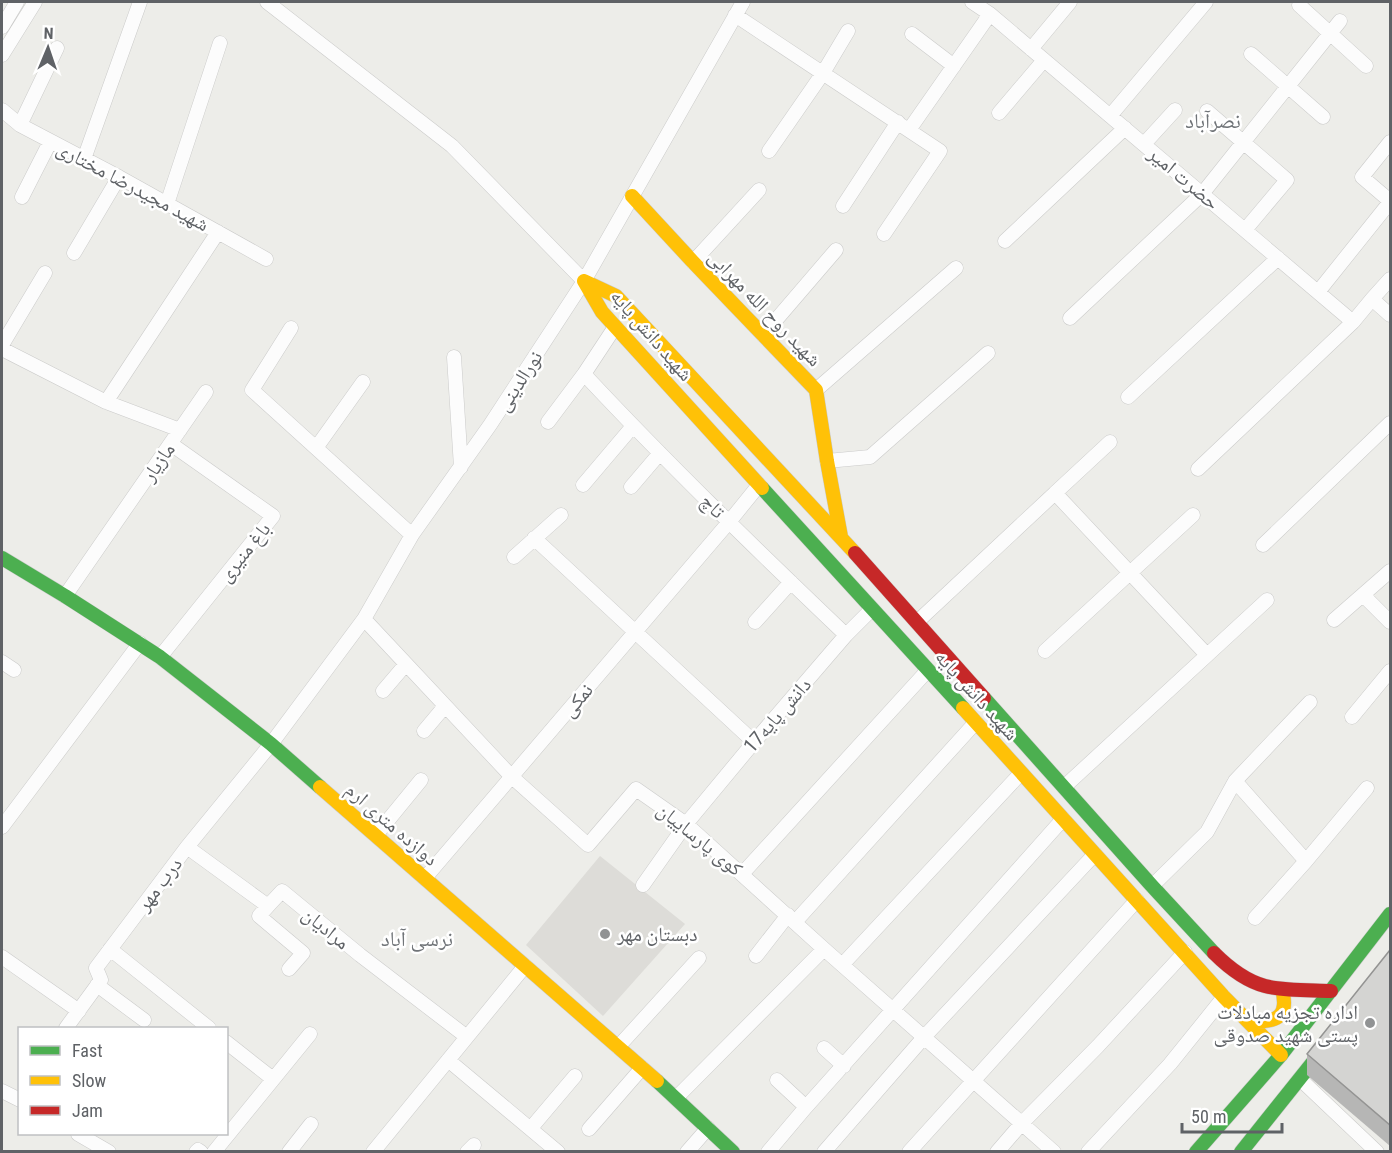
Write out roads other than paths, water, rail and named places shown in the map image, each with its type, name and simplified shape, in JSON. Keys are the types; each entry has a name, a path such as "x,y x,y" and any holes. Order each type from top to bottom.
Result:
{"street":[{"path":"2,27 17,2"},
{"path":"2,55 35,2"},
{"path":"84,159 140,2"},
{"path":"267,2 452,146 584,281"},
{"name":"نورالدینی","path":"271,744 364,619 412,536 490,425 584,281 743,2"},
{"name":"حضرت امیر","path":"972,2 990,14 1353,322"},
{"path":"1031,49 1070,2"},
{"path":"1110,116 1206,2"},
{"path":"1299,5 1366,66"},
{"path":"843,206 903,126 954,66 990,14"},
{"path":"735,15 940,150 884,234"},
{"path":"1070,318 1202,194 1340,21"},
{"path":"769,151 823,73 848,31"},
{"path":"912,34 954,66"},
{"path":"167,204 220,43"},
{"path":"20,125 57,48"},
{"path":"1251,54 1323,117"},
{"path":"999,113 1044,60"},
{"name":"شهید مجیدرضا مختاری","path":"2,110 20,125 266,259"},
{"path":"1144,144 1175,110"},
{"path":"1207,111 1287,180 1245,230"},
{"path":"1005,241 1125,128"},
{"path":"22,197 50,141"},
{"path":"1318,292 1390,201 1362,177 1390,142"},
{"path":"74,253 119,177"},
{"path":"693,262 759,190"},
{"name":"شهید روح الله مهرابی","path":"632,196 816,390 841,538"},
{"path":"106,402 218,232"},
{"path":"763,334 836,250"},
{"path":"1128,398 1278,258"},
{"path":"816,390 956,268"},
{"path":"2,347 45,273"},
{"path":"1198,469 1353,322 1390,279"},
{"name":"شهید دانش پایه","path":"584,281 602,312 615,327 1224,997 1281,1055"},
{"name":"شهید دانش پایه","path":"584,281 616,296 841,538 1220,959 1251,981 1265,986 1330,990"},
{"path":"1372,299 1390,315"},
{"path":"548,422 615,327"},
{"path":"291,328 252,390 412,536"},
{"name":"مازیار","path":"2,347 106,402 180,430 65,596"},
{"path":"827,461 870,457 988,353"},
{"path":"454,357 461,467"},
{"name":"تاچ","path":"584,374 729,522 846,635"},
{"path":"316,448 363,382"},
{"path":"180,430 206,392"},
{"path":"1263,545 1390,423"},
{"path":"583,485 633,426"},
{"path":"916,622 1110,442"},
{"name":"باغ منیری","path":"160,657 273,516 171,444"},
{"path":"631,487 660,453"},
{"name":"نمکی","path":"426,878 759,485"},
{"path":"1055,493 1207,655"},
{"path":"514,557 561,515"},
{"path":"1045,651 1194,515"},
{"path":"534,538 754,742"},
{"path":"823,555 841,538"},
{"name":"دوازده متری ارم","path":"2,558 140,643 271,744 676,1098 733,1152"},
{"path":"1334,620 1390,571"},
{"path":"755,622 791,582"},
{"path":"1363,595 1390,622"},
{"path":"1064,787 1267,600"},
{"name":"دانش پایه17","path":"643,885 686,825 754,742 846,635 872,609"},
{"name":"کوی پارساییان","path":"364,619 512,777 588,845 636,789 686,825 742,873 824,949 1054,1152"},
{"path":"2,827 140,643"},
{"path":"2,662 14,670"},
{"path":"383,691 406,664"},
{"path":"742,873 928,670"},
{"path":"1352,717 1390,671"},
{"path":"1152,886 1207,832 1235,781 1310,702"},
{"path":"424,731 445,706"},
{"path":"756,956 976,722"},
{"name":"درب مهر","path":"67,1027 101,980 96,968 187,847 271,744"},
{"path":"842,965 1021,772"},
{"path":"376,835 421,780"},
{"path":"1235,781 1306,861"},
{"path":"1255,918 1367,788"},
{"path":"768,1152 1063,819"},
{"path":"187,847 268,906 260,916 303,953 289,969"},
{"path":"824,1152 925,1036 1095,854"},
{"name":"مرادیان","path":"268,906 282,891 360,955 467,1037"},
{"path":"909,1152 1137,900"},
{"path":"1196,1152 1281,1055 1390,914"},
{"path":"2,946 4,948 2,952"},
{"path":"110,949 207,1027"},
{"path":"676,1098 824,949"},
{"path":"997,1152 1185,952"},
{"path":"2,957 79,1011"},
{"path":"618,1047 699,958"},
{"path":"373,1152 525,966"},
{"path":"97,985 144,1020"},
{"path":"1248,1021 1267,1022 1282,1012 1285,1003 1282,988"},
{"path":"1088,1152 1170,1064 1224,997"},
{"path":"228,1135 310,1034"},
{"path":"1241,1152 1329,1042"},
{"path":"228,1044 273,1079"},
{"path":"824,1048 844,1066"},
{"path":"448,1060 558,1152"},
{"path":"589,1129 642,1068"},
{"path":"531,1128 575,1076"},
{"path":"1300,1079 1377,1152"},
{"path":"777,1080 806,1107"},
{"path":"2,1091 18,1097"},
{"path":"289,1152 311,1124"},
{"path":"687,1152 708,1128"},
{"path":"80,1135 109,1152"},
{"path":"214,1152 228,1135"}],"place":[{"name":"دبستان مهر","path":"605,934"},
{"name":"اداره تجزیه مبادلات پستی شهید صدوقی","path":"1370,1023"}],"district":[{"name":"نصرآباد","path":"1213,121"},
{"name":"نرسی آباد","path":"417,939"}]}
